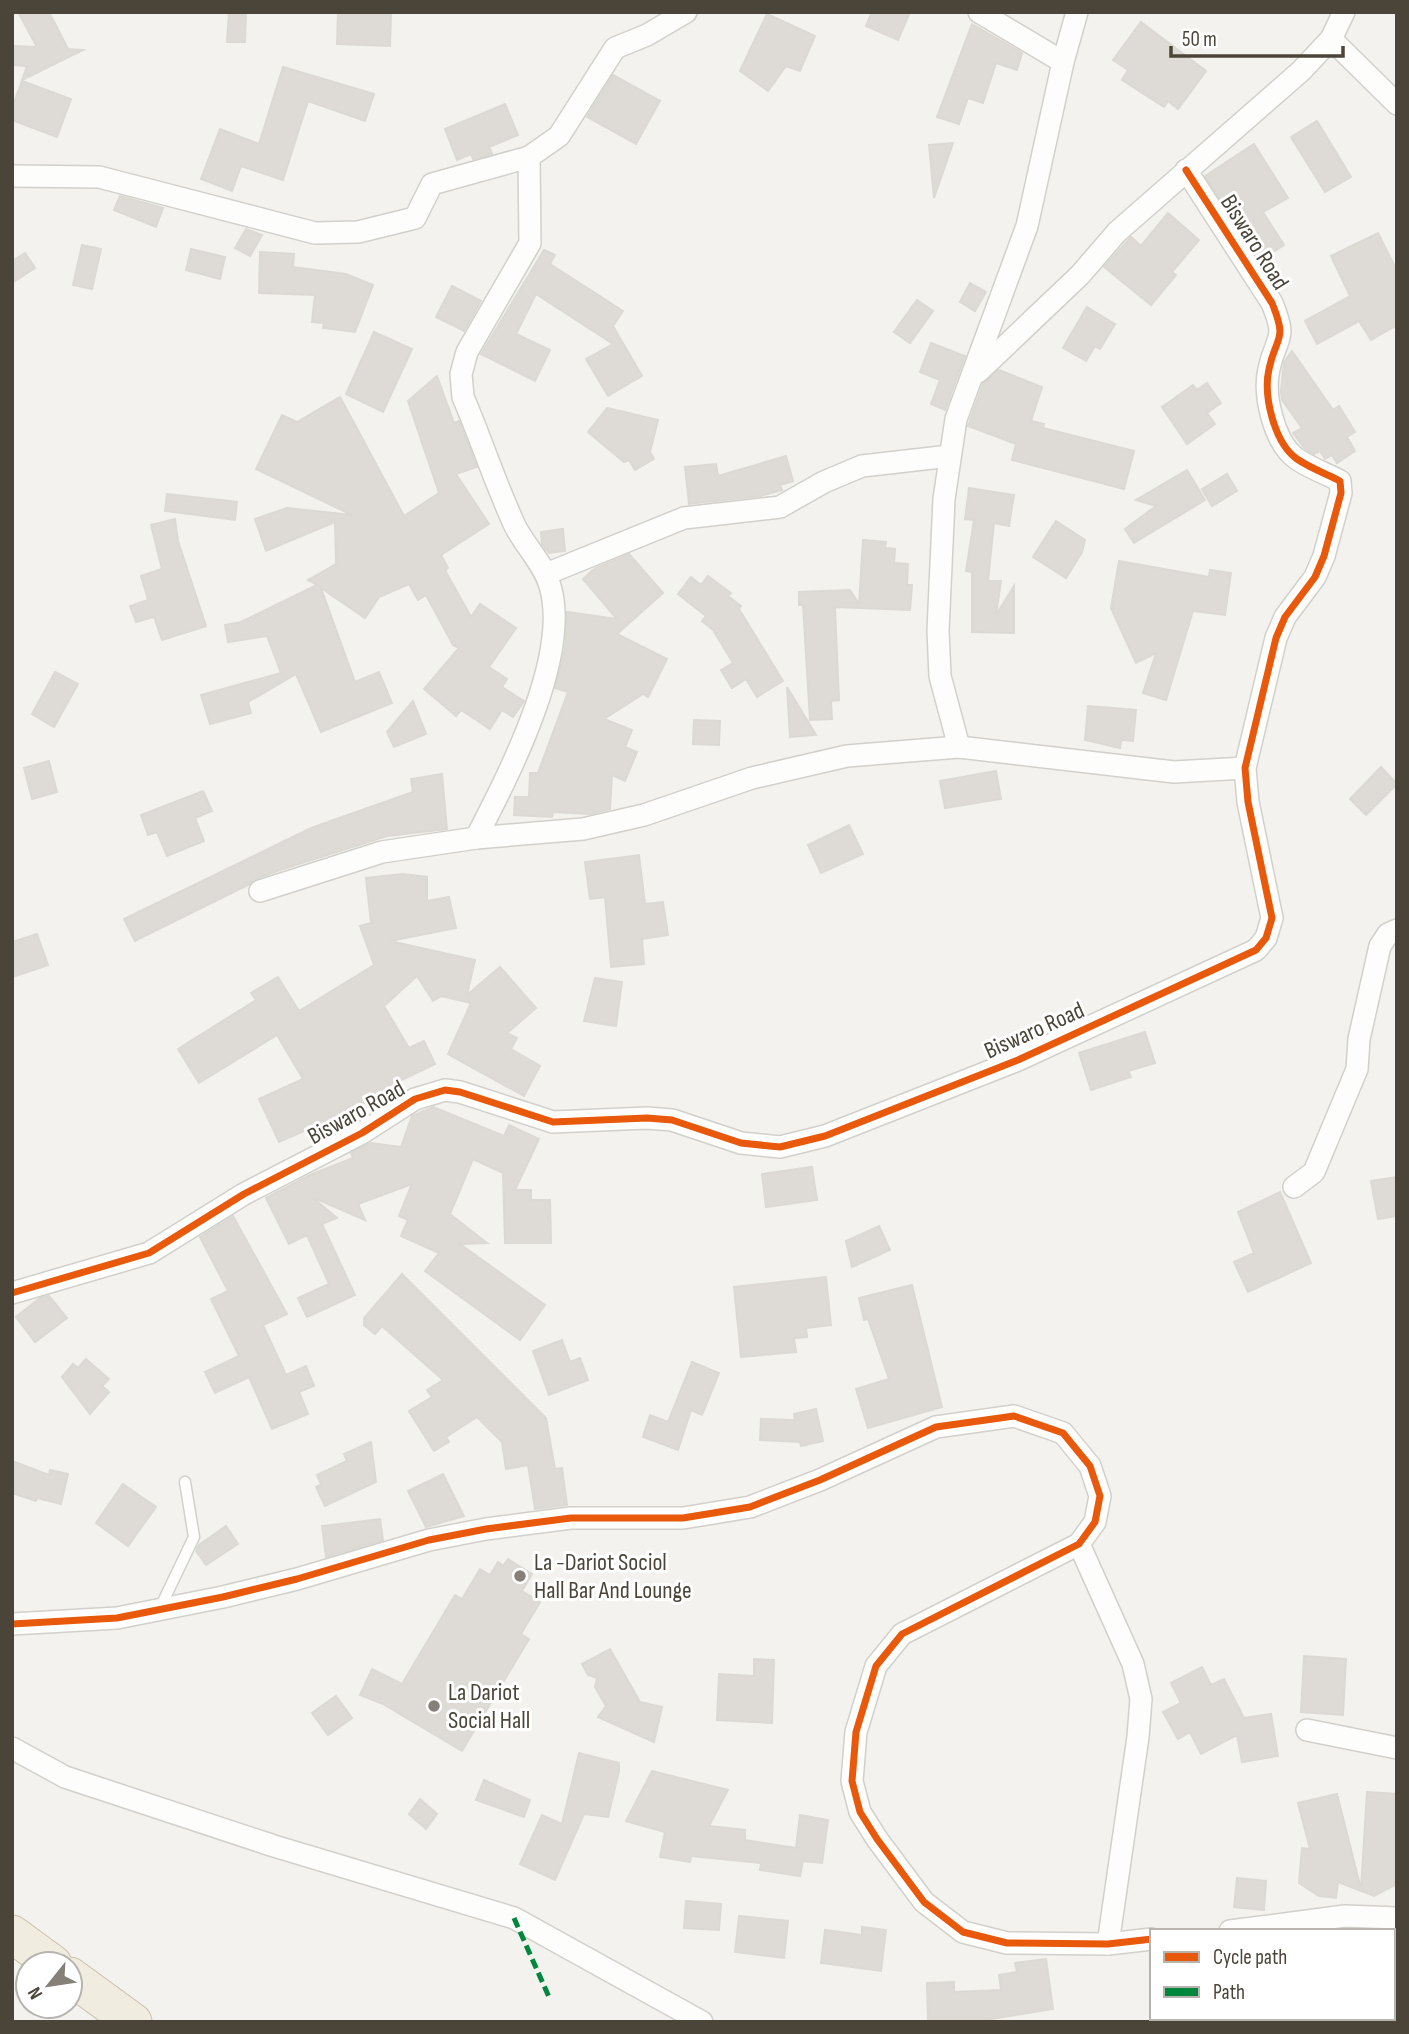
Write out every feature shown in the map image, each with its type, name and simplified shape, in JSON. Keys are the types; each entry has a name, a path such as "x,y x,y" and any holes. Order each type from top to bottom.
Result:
{"highway":[{"path":"12,1934 34,1950"},
{"path":"84,1986 133,2022"}],"street":[{"path":"12,176 99,177 270,224 315,233 358,232 415,218 429,188 437,181 529,157 559,136 615,48 647,35 686,12"},
{"path":"979,12 1062,62"},
{"path":"959,747 940,676 938,631 939,572 950,456 956,419 1027,226 1062,62 1077,12"},
{"path":"974,376 1080,275 1117,232 1301,71 1331,39 1344,12"},
{"path":"1331,39 1397,104"},
{"path":"476,838 524,739 540,694 550,647 553,603 546,574 514,523 463,397 461,374 467,352 530,243 529,157"},
{"name":"Biswaro Road","path":"12,1293 149,1253 244,1194 362,1133 415,1099 445,1090 460,1092 553,1122 647,1118 672,1120 741,1143 780,1147 825,1136 1018,1060 1256,950 1266,939 1272,918 1245,768 1276,638 1285,617 1315,577 1324,556 1341,493 1340,481 1295,458 1272,418 1268,390 1269,369 1281,340 1280,324 1272,303 1186,170"},
{"path":"546,574 684,518 780,507 824,482 862,467 950,456"},
{"path":"260,891 382,852 476,838 583,829 644,815 752,778 847,756 959,747 1174,772 1245,768"},
{"path":"1294,1187 1314,1172 1357,1069 1359,1039 1380,946 1388,934 1397,930"},
{"path":"12,1624 117,1618 297,1579 429,1540 486,1529 571,1518 683,1518 750,1507 820,1480 936,1426 1014,1416 1063,1433 1090,1466 1100,1496 1095,1522 1079,1545 902,1634 876,1666 856,1732 852,1781 860,1812 924,1902 963,1931 1007,1943 1108,1944 1150,1940"},
{"path":"1079,1545 1133,1664 1141,1699 1108,1944"},
{"path":"1307,1730 1397,1748"},
{"path":"12,1748 65,1777 274,1846 514,1918 702,2022"},
{"path":"1245,1929 1345,1916 1397,1918"}],"lane":[{"path":"160,1608 194,1536 185,1482"}],"building":[{"path":"18,12 49,12 68,49 83,50 22,80 27,66 13,65 14,46 37,47"},
{"path":"229,12 246,12 245,42 227,42"},
{"path":"338,12 391,14 390,46 337,44"},
{"path":"872,12 910,12 898,40 866,26"},
{"path":"767,14 815,36 800,71 786,66 768,91 740,71"},
{"path":"1141,22 1206,71 1178,109 1168,101 1164,107 1122,80 1128,70 1113,60"},
{"path":"972,24 1022,53 1017,70 996,63 983,103 968,98 959,124 937,117"},
{"path":"283,67 374,94 365,121 308,101 283,180 241,166 232,191 201,179 220,129 259,144"},
{"path":"613,75 660,101 636,144 587,117"},
{"path":"22,81 71,99 57,137 12,120 12,108"},
{"path":"505,104 518,135 489,147 492,154 473,159 471,154 457,160 445,129"},
{"path":"1317,121 1351,177 1325,192 1291,137"},
{"path":"953,143 934,198 929,145"},
{"path":"1254,144 1288,198 1263,212 1284,245 1260,260 1205,176"},
{"path":"120,196 163,208 156,227 114,210"},
{"path":"1168,213 1199,240 1172,272 1176,275 1151,305 1104,267 1131,237 1141,246"},
{"path":"246,229 262,235 250,256 235,248"},
{"path":"1378,233 1397,271 1397,325 1371,340 1359,321 1317,344 1305,321 1350,296 1331,256"},
{"path":"82,245 101,249 92,289 73,285"},
{"path":"191,249 225,257 220,279 186,270"},
{"path":"544,250 555,255 550,264 623,311 613,326 642,376 608,396 586,359 613,344 536,294 516,334 550,350 535,381 481,354"},
{"path":"260,252 294,254 293,267 346,274 373,285 355,332 323,328 324,323 312,322 315,295 259,293"},
{"path":"25,253 35,268 12,283 12,261"},
{"path":"970,283 986,292 975,311 960,302"},
{"path":"452,286 481,301 464,331 436,317"},
{"path":"917,300 933,311 910,343 894,332"},
{"path":"1087,307 1115,324 1100,349 1095,346 1086,361 1063,348"},
{"path":"374,332 412,349 383,412 346,394"},
{"path":"931,343 965,356 945,410 931,404 940,380 920,372"},
{"path":"1292,351 1333,410 1339,406 1355,432 1347,437 1355,451 1337,463 1332,455 1325,459 1320,451 1314,454 1305,449 1293,433 1302,428 1282,400 1281,391 1284,362"},
{"path":"999,370 1042,387 1031,421 1044,424 1043,428 1134,451 1124,489 1012,460 1016,444 968,426 983,384"},
{"path":"437,376 454,423 459,421 477,467 456,474 489,524 441,555 448,568 445,570 471,617 480,604 516,628 489,667 507,679 502,687 524,701 513,717 502,710 490,729 461,710 456,716 424,689 459,648 453,645 426,595 418,600 409,584 379,597 365,618 321,588 355,682 379,672 392,703 321,732 296,674 248,702 251,713 210,724 201,695 281,673 267,636 228,642 225,625 241,622 317,585 308,580 336,564 335,522 266,551 255,519 287,508 352,515 256,469 282,415 297,422 340,397 404,516 439,493 408,401"},
{"path":"1207,383 1221,403 1207,413 1215,424 1187,444 1162,407 1193,385 1197,390"},
{"path":"607,408 658,420 650,452 654,459 635,470 629,460 624,462 588,432"},
{"path":"786,456 793,481 780,485 782,490 760,496 689,504 685,467 716,464 718,476"},
{"path":"1187,470 1205,500 1134,543 1125,529 1156,506 1136,500"},
{"path":"1227,474 1237,491 1212,506 1202,489"},
{"path":"969,488 1014,495 1009,526 994,523 988,581 1001,581 996,615 1014,586 1014,633 972,632 972,572 966,571 974,520 965,519"},
{"path":"167,494 237,502 235,520 165,511"},
{"path":"175,519 178,541 206,626 162,640 154,617 136,622 130,606 148,600 141,576 162,569 151,525"},
{"path":"1056,521 1085,540 1082,552 1066,578 1033,557"},
{"path":"563,529 565,551 549,553 542,544 541,532"},
{"path":"863,540 886,542 885,548 895,549 894,563 908,564 907,585 912,585 910,610 835,607 839,700 831,701 832,719 810,720 803,605 799,605 799,592 850,590 859,604"},
{"path":"629,554 663,593 617,634 667,659 648,697 643,694 604,719 632,730 625,747 637,752 625,781 612,775 610,809 590,814 553,812 552,817 514,815 515,797 529,797 530,773 538,773 568,692 555,688 565,649 567,612 617,619 583,579 594,569"},
{"path":"1119,561 1209,577 1210,570 1231,573 1225,615 1193,611 1166,700 1143,693 1156,653 1136,663 1111,608"},
{"path":"708,576 731,593 728,596 741,606 739,609 783,681 757,697 746,679 732,688 721,670 733,663 713,630 702,621 706,616 678,594 691,577 701,585"},
{"path":"55,672 78,684 54,727 32,714"},
{"path":"787,687 816,735 790,737"},
{"path":"413,701 426,734 394,747 387,732"},
{"path":"1088,706 1136,710 1133,741 1121,740 1120,748 1085,740"},
{"path":"694,720 720,721 719,745 693,744"},
{"path":"49,761 57,792 32,799 24,768"},
{"path":"1381,767 1397,784 1366,815 1350,799"},
{"path":"996,771 1001,799 945,808 940,781"},
{"path":"442,774 447,829 387,836 255,879 248,885 135,941 124,919 311,828 413,792 411,779"},
{"path":"203,791 212,811 195,818 204,841 167,856 157,832 148,835 141,815"},
{"path":"849,825 863,854 821,873 808,845"},
{"path":"639,855 645,904 663,902 668,935 642,939 644,964 611,967 605,897 590,899 585,862"},
{"path":"403,874 427,877 427,901 449,897 456,928 390,941 475,960 467,995 500,967 536,1008 507,1033 517,1038 511,1049 540,1066 524,1096 448,1054 471,1003 441,996 433,1001 417,976 384,1006 409,1048 424,1041 435,1064 383,1089 392,1093 359,1111 362,1118 342,1128 338,1116 279,1142 259,1099 303,1079 277,1035 199,1083 178,1049 256,1000 251,993 278,977 299,1011 374,965 360,926 371,923 366,878"},
{"path":"37,934 48,965 12,977 12,942"},
{"path":"595,978 622,982 616,1026 584,1021"},
{"path":"1145,1032 1155,1063 1128,1071 1131,1077 1091,1090 1079,1053"},
{"path":"433,1107 504,1136 509,1125 539,1139 515,1190 531,1190 531,1200 550,1200 551,1243 505,1243 503,1173 473,1159 450,1214 487,1243 460,1244 545,1305 520,1340 425,1271 439,1253 401,1236 408,1220 399,1216 412,1184 358,1204 365,1220 312,1197 337,1218 322,1224 355,1295 307,1317 298,1298 329,1284 307,1235 289,1244 266,1198 310,1175 353,1158 351,1153 371,1143 401,1147 412,1116"},
{"path":"812,1167 817,1200 766,1207 762,1174"},
{"path":"1397,1177 1397,1216 1378,1219 1371,1181"},
{"path":"1280,1192 1311,1263 1248,1292 1234,1262 1254,1253 1238,1212"},
{"path":"233,1216 287,1314 263,1325 286,1375 306,1366 314,1386 299,1392 308,1414 272,1429 249,1377 215,1393 205,1372 239,1356 211,1299 228,1291 200,1237"},
{"path":"879,1226 890,1250 852,1267 846,1241"},
{"path":"402,1274 546,1418 555,1469 562,1468 567,1505 535,1509 528,1465 506,1469 502,1442 477,1417 446,1437 449,1442 434,1451 409,1411 432,1397 427,1390 443,1380 382,1326 375,1334 364,1325 364,1318"},
{"path":"826,1277 831,1325 806,1328 807,1337 794,1338 796,1352 741,1357 734,1287"},
{"path":"912,1285 942,1407 868,1428 856,1389 889,1379 868,1319 864,1320 859,1298"},
{"path":"49,1296 67,1318 35,1342 16,1317 40,1298"},
{"path":"562,1340 570,1362 580,1358 588,1380 549,1395 533,1351"},
{"path":"86,1359 109,1379 102,1386 109,1392 90,1414 62,1377 73,1364 78,1368"},
{"path":"692,1362 719,1373 702,1415 691,1410 678,1450 643,1437 650,1415 668,1422"},
{"path":"816,1409 823,1441 801,1446 800,1442 760,1440 761,1419 795,1420 794,1414"},
{"path":"371,1442 376,1482 325,1506 316,1487 321,1484 317,1475 347,1461 344,1454"},
{"path":"12,1461 49,1475 50,1470 68,1474 61,1504 37,1498 36,1501 12,1493"},
{"path":"443,1474 464,1516 426,1527 408,1491"},
{"path":"123,1484 156,1507 128,1546 96,1523"},
{"path":"380,1519 383,1540 326,1557 322,1526"},
{"path":"226,1526 238,1544 206,1565 196,1551 199,1545"},
{"path":"508,1559 532,1574 522,1591 540,1602 521,1634 529,1639 462,1751 383,1704 360,1695 372,1669 402,1684 455,1595 462,1599 480,1569 490,1575 498,1562 503,1566"},
{"path":"610,1649 640,1702 662,1707 654,1742 598,1717 606,1706 595,1687 597,1678 588,1675 582,1664"},
{"path":"1304,1656 1346,1659 1343,1715 1301,1712"},
{"path":"754,1659 774,1660 772,1723 717,1720 719,1674 754,1676"},
{"path":"1202,1667 1211,1685 1224,1679 1244,1718 1271,1714 1278,1756 1242,1762 1237,1735 1201,1754 1190,1732 1178,1739 1163,1712 1181,1703 1171,1683"},
{"path":"336,1696 352,1718 328,1735 312,1713"},
{"path":"579,1753 619,1763 619,1771 608,1817 584,1814 555,1880 520,1864 542,1815 562,1824"},
{"path":"652,1771 728,1790 709,1826 745,1830 745,1840 796,1848 800,1815 828,1820 822,1863 803,1861 800,1876 760,1870 761,1863 691,1856 690,1862 660,1857 665,1832 626,1821"},
{"path":"484,1780 530,1800 524,1817 476,1800"},
{"path":"1367,1792 1397,1794 1397,1884 1374,1896 1338,1882 1336,1898 1319,1896 1299,1883 1302,1848 1310,1849 1298,1803 1337,1794 1361,1889"},
{"path":"420,1799 437,1814 426,1829 409,1814"},
{"path":"1237,1878 1266,1881 1264,1910 1234,1907"},
{"path":"686,1901 721,1904 719,1930 684,1928"},
{"path":"739,1916 788,1921 784,1958 735,1952"},
{"path":"862,1927 886,1930 881,1971 821,1963 825,1930 862,1935"},
{"path":"1046,1959 1053,2009 972,2022 928,2022 927,1983 954,1982 954,1992 1001,1990 999,1975 1017,1972 1015,1963"}],"marked path":[{"path":"514,1918 549,1997"}],"cycle path":[{"path":"12,1293 149,1253 244,1194 362,1133 415,1099 445,1090 460,1092 553,1122 647,1118 672,1120 741,1143 780,1147 825,1136 1018,1060 1256,950 1266,938 1272,918 1248,802 1245,768 1276,638 1285,617 1315,577 1324,556 1341,493 1340,481 1297,459 1289,452 1276,430 1269,405 1268,380 1280,332 1277,316 1272,303 1186,170"},
{"path":"12,1624 117,1618 223,1597 297,1579 429,1540 486,1529 571,1518 683,1518 750,1507 820,1480 936,1427 1014,1416 1063,1433 1090,1466 1100,1496 1095,1522 1079,1544 902,1634 876,1666 856,1732 852,1781 860,1812 924,1902 963,1932 1007,1943 1108,1944 1150,1939"}],"place":[{"name":"La -Dariot Sociol Hall Bar And Lounge","path":"520,1576"},
{"name":"La Dariot Social Hall","path":"434,1706"}]}
